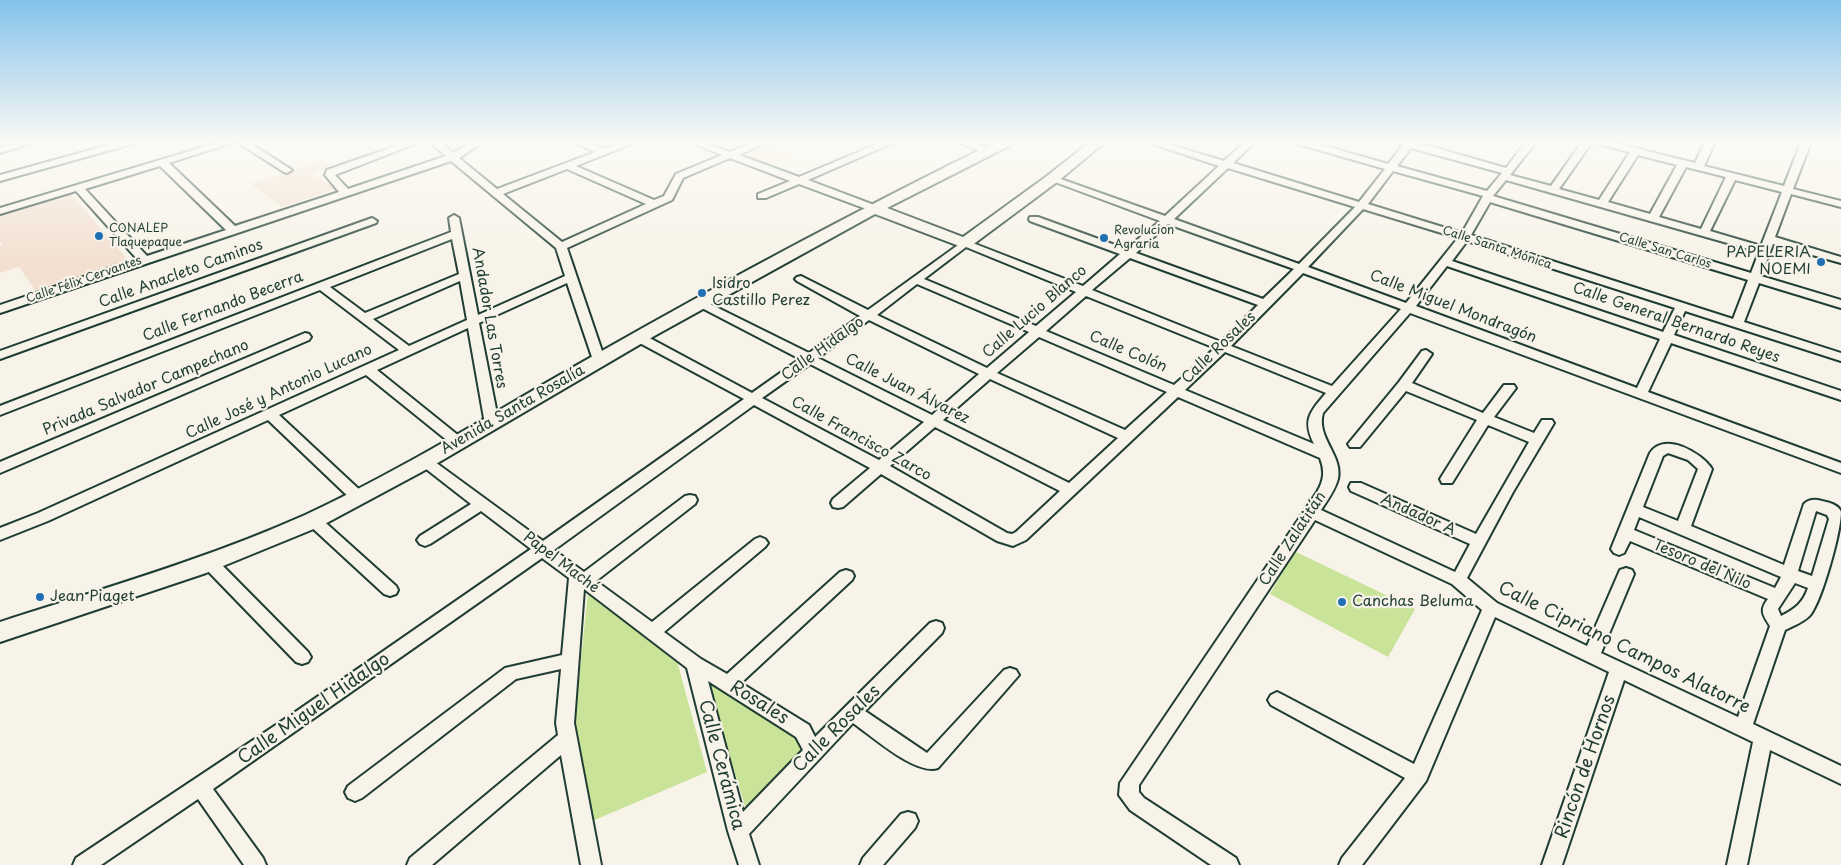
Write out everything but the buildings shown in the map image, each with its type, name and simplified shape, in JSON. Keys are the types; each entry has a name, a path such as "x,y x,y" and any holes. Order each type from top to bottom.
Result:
{"street":[{"path":"0,211 94,182"},
{"path":"183,182 233,230"},
{"path":"336,182 346,193"},
{"name":"Calle Félix Cervantes","path":"0,309 378,182"},
{"path":"483,182 561,247 599,360"},
{"path":"496,193 524,182"},
{"path":"605,182 654,204"},
{"path":"561,247 668,198 676,182"},
{"path":"762,196 793,182"},
{"path":"804,182 1085,290 1335,392"},
{"name":"Avenida Santa Rosalía","path":"0,632 210,563 313,520 359,498 426,462 599,360 873,208 925,182"},
{"name":"Calle Hidalgo","path":"543,550 868,316 1047,182"},
{"name":"Calle Miguel Mondragón","path":"1061,182 1301,268 1841,468"},
{"name":"Calle Lucio Blanco","path":"838,503 1128,254 1207,182"},
{"name":"Calle Santa Mónica","path":"1283,182 1465,237 1841,357"},
{"name":"Calle Rosales","path":"1013,540 1021,536 1224,346 1361,206 1379,182"},
{"name":"Calle San Carlos","path":"1441,182 1841,304"},
{"name":"Calle Zalatitán","path":"1229,865 1137,804 1129,795 1130,783 1329,484 1330,468 1326,455 1313,429 1313,420 1317,412 1408,308 1465,237 1499,182"},
{"path":"1531,182 1704,233 1841,260"},
{"path":"1553,190 1558,182"},
{"path":"1602,204 1616,182"},
{"path":"1653,218 1673,182"},
{"path":"1704,233 1729,182"},
{"path":"1757,182 1841,204"},
{"path":"1737,325 1791,182"},
{"path":"78,187 144,260"},
{"name":"Andador Las Torres","path":"454,218 492,424"},
{"path":"1034,218 1265,304"},
{"name":"Calle Anacleto Caminos","path":"0,356 372,221"},
{"name":"Calle Fernando Becerra","path":"0,411 457,233"},
{"name":"Calle General Bernardo Reyes","path":"1445,262 1841,396"},
{"path":"364,318 465,275"},
{"name":"Calle José y Antonio Lucano","path":"0,534 43,517 271,415 368,370 406,350 571,276"},
{"path":"801,279 868,316 988,374 1126,436"},
{"name":"Calle Colón","path":"917,280 1176,389 1326,455"},
{"path":"322,286 406,350"},
{"name":"Calle Juan Álvarez","path":"702,304 1070,490"},
{"path":"1640,395 1681,307"},
{"name":"Privada Salvador Campechano","path":"0,468 305,337"},
{"name":"Calle Francisco Zarco","path":"640,338 880,467 1002,537 1013,540"},
{"path":"1355,444 1404,385 1426,354"},
{"path":"368,370 459,442"},
{"path":"1404,385 1537,440"},
{"path":"1446,479 1485,419 1509,388"},
{"path":"271,415 359,498"},
{"path":"1458,580 1506,492 1547,423"},
{"name":"Tesoro del Nilo","path":"1619,549 1657,453 1666,448 1688,454 1702,462 1705,469 1682,529"},
{"name":"Papel Maché","path":"426,462 695,664"},
{"name":"Andador A","path":"1356,487 1480,542"},
{"path":"586,862 565,723 570,660 581,578 690,500"},
{"path":"425,540 482,504"},
{"path":"1743,728 1778,626 1804,612 1817,585 1837,519 1833,511 1828,508 1816,505 1809,508 1786,586 1770,608 1770,612 1778,626"},
{"name":"Tesoro del Nilo","path":"1634,509 1817,585"},
{"name":"Calle Cipriano Campos Alatorre","path":"1312,512 1458,580 1491,608 1841,775"},
{"path":"313,520 390,590"},
{"name":"Tesoro del Nilo","path":"1625,533 1778,596"},
{"path":"652,632 760,543"},
{"name":"Calle Miguel Hidalgo","path":"83,865 201,788 543,550"},
{"path":"210,563 302,657"},
{"path":"1592,655 1626,574"},
{"path":"728,684 846,576"},
{"path":"1349,865 1419,775 1491,608"},
{"name":"Calle Rosales","path":"738,831 936,628"},
{"path":"355,792 511,672 570,660"},
{"name":"Rosales","path":"695,664 803,730 813,752"},
{"name":"Calle Cerámica","path":"695,664 738,831 749,865"},
{"name":"Rincón de Hornos","path":"1552,865 1619,668"},
{"path":"853,713 921,760 931,762 1010,676"},
{"path":"1277,700 1404,769 1419,775"},
{"path":"416,865 568,738"},
{"path":"1737,865 1763,738"},
{"path":"201,788 256,865"},
{"path":"870,865 908,821"}],"shaded area":[{"path":"256,182 325,182 336,189 282,207 251,184"},
{"path":"70,193 128,260 36,291 19,267 0,273 0,246 3,245 0,241 0,214"}],"green space":[{"name":"Canchas Beluma","path":"1294,551 1415,609 1388,657 1270,594"},
{"path":"588,592 613,604 676,657 707,772 590,822 574,727"},
{"path":"705,674 801,732 809,753 747,813"}],"place":[{"name":"CONALEP Tlaquepaque","path":"99,236"},
{"name":"Revolucion Agraria","path":"1104,238"},
{"name":"PAPELERIA NOEMI","path":"1821,262"},
{"name":"Isidro Castillo Perez","path":"702,293"},
{"name":"Jean Piaget","path":"40,597"},
{"name":"Canchas Beluma","path":"1342,602"}]}
